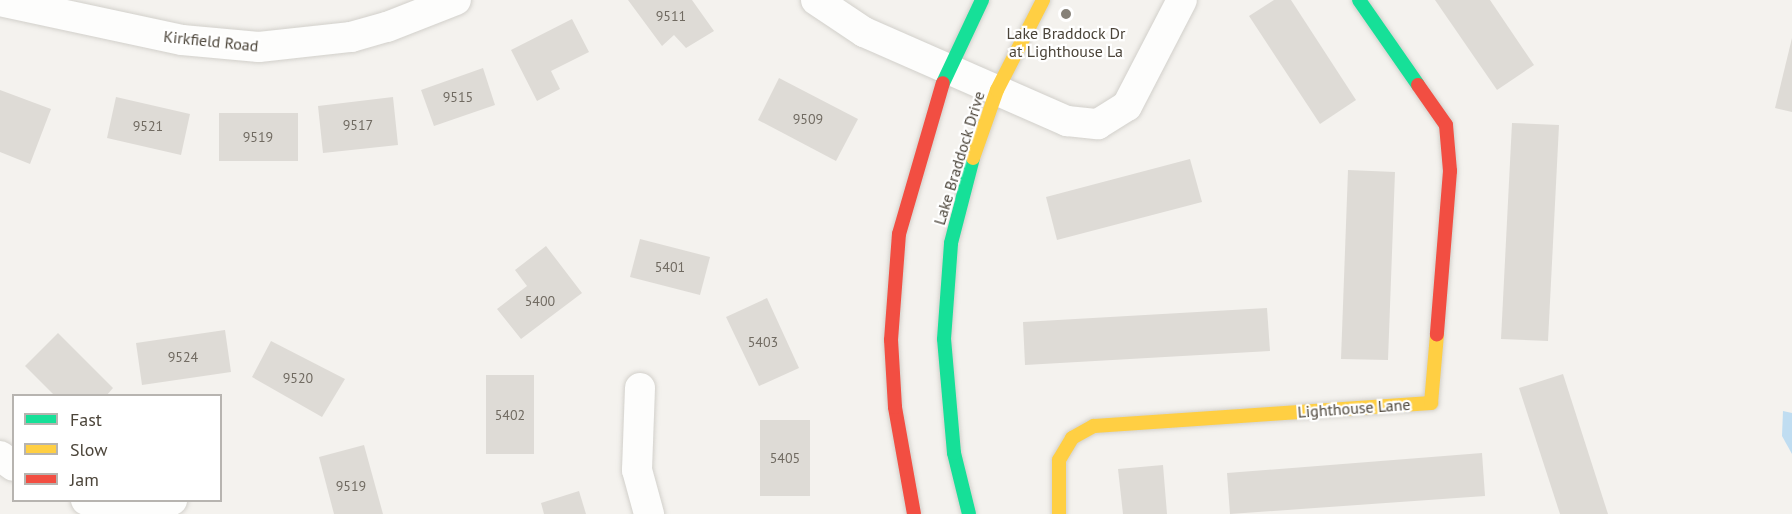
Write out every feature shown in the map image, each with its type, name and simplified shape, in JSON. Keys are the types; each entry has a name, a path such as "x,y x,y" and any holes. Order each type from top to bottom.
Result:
{"street":[{"name":"Kirkfield Road","path":"0,1 182,40 259,47 351,37 387,27 456,0"},
{"path":"816,0 864,32 1067,121 1098,124 1127,106 1182,0"},
{"path":"914,514 895,407 893,283 910,185 948,68 982,0"},
{"name":"Lake Braddock Drive","path":"969,514 954,453 948,402 946,286 961,198 997,90 1043,0"},
{"name":"Lighthouse Lane","path":"1059,514 1059,460 1072,438 1094,426 1431,403 1450,171 1446,125 1359,0"},
{"path":"640,388 637,470 650,514"},
{"path":"90,502 110,507 152,509 170,502"}],"water":[{"path":"1783,411 1792,413 1792,454 1782,436"}],"building":[{"path":"628,0 692,0 714,31 686,48 674,35 662,46"},
{"path":"1274,0 1291,0 1356,100 1320,124 1249,16"},
{"path":"1435,0 1490,0 1534,65 1497,90"},
{"path":"572,19 589,52 551,71 560,89 537,101 511,50"},
{"path":"1792,38 1792,112 1775,108"},
{"path":"483,68 495,105 434,126 421,90"},
{"path":"779,78 858,119 836,161 758,120"},
{"path":"0,90 51,109 30,164 0,152"},
{"path":"116,97 190,114 181,155 107,138"},
{"path":"393,97 398,145 323,153 318,106"},
{"path":"219,113 298,113 298,161 219,161"},
{"path":"1512,123 1559,125 1548,341 1501,339"},
{"path":"1190,159 1202,202 1057,240 1046,197"},
{"path":"1348,170 1395,172 1388,360 1341,359"},
{"path":"640,239 710,257 700,295 630,277"},
{"path":"546,246 582,293 521,339 497,309 527,286 515,270"},
{"path":"767,298 799,368 759,386 726,317"},
{"path":"1267,308 1270,351 1025,365 1023,322"},
{"path":"225,330 231,372 142,385 136,343"},
{"path":"58,333 113,388 108,394 53,394 25,366"},
{"path":"271,341 345,379 322,417 252,377"},
{"path":"1563,374 1608,514 1560,514 1519,388"},
{"path":"486,375 534,375 534,454 486,454"},
{"path":"760,420 810,420 810,496 760,496"},
{"path":"364,445 383,514 334,514 319,457"},
{"path":"1482,453 1485,496 1230,514 1227,473"},
{"path":"1163,465 1167,514 1123,514 1118,469"},
{"path":"579,491 586,514 544,514 541,503"}],"traffic: fast":[{"path":"943,83 982,0"},
{"path":"1359,0 1418,85"},
{"path":"969,514 954,453 944,339 951,243 973,158"}],"traffic: slow":[{"path":"973,158 997,90 1043,0"},
{"path":"1059,514 1059,460 1072,438 1094,426 1431,403 1437,334"}],"traffic: jam":[{"path":"914,514 895,407 891,340 899,234 943,83"},
{"path":"1418,85 1446,125 1450,171 1437,334"}],"place":[{"name":"Lake Braddock Dr at Lighthouse La","path":"1066,14"}]}
